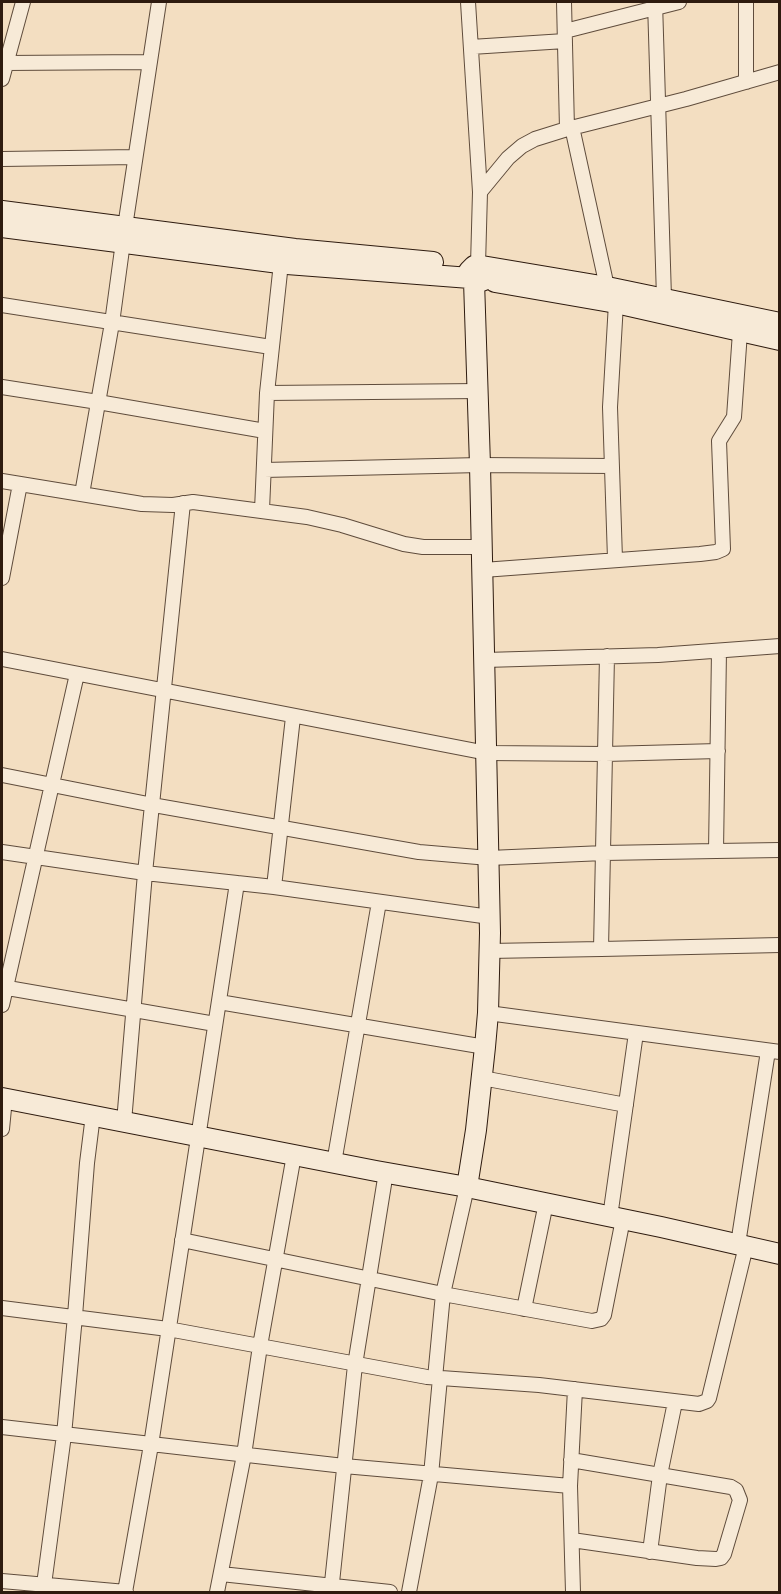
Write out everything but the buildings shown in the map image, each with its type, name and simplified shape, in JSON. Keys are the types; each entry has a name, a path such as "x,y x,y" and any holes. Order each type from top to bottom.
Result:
{"street":[{"path":"2,80 23,2"},
{"path":"82,494 111,323 159,2"},
{"path":"409,1593 431,1475 443,1294 467,1187 476,1130 488,1013 489,858 478,391 477,273 480,192 468,2"},
{"path":"564,2 569,128 612,295 610,383 615,559"},
{"path":"471,47 565,36 655,5 679,2"},
{"path":"746,2 746,82"},
{"path":"655,5 664,298"},
{"path":"5,63 149,62"},
{"path":"480,192 508,158 535,139 780,72"},
{"path":"2,159 135,157"},
{"path":"2,211 281,263 477,273"},
{"path":"2,227 295,249 477,273 612,295 664,298 780,323"},
{"path":"262,510 267,393 281,263"},
{"path":"612,295 740,332 780,340"},
{"path":"2,305 271,347"},
{"path":"483,570 700,554 723,549 718,441 733,418 740,332"},
{"path":"2,387 265,431"},
{"path":"267,393 478,391"},
{"path":"264,470 480,465 612,466"},
{"path":"2,481 142,504 173,506 193,502 262,510 322,520 404,544 423,547 482,547"},
{"path":"2,578 21,484"},
{"path":"124,1122 145,873 183,503"},
{"path":"485,660 719,651 780,646"},
{"path":"716,851 719,651"},
{"path":"601,949 607,656"},
{"path":"2,659 487,753 605,754 718,751"},
{"path":"2,1005 4,987 77,674"},
{"path":"274,887 293,717"},
{"path":"2,775 398,849 489,858 604,853 780,850"},
{"path":"2,852 145,873 274,887 489,917"},
{"path":"2,1581 44,1588 126,1592 151,1444 237,883"},
{"path":"334,1163 379,902"},
{"path":"489,951 780,945"},
{"path":"4,987 215,1024"},
{"path":"219,1002 485,1047"},
{"path":"2,1308 168,1329 355,1365 437,1378 575,1389 675,1402 699,1404 707,1401 742,1245 774,1052 488,1013"},
{"path":"182,1240 586,1321 601,1319 607,1300 617,1218 626,1106 636,1033"},
{"path":"482,1078 626,1106"},
{"path":"2,1129 3,1098 467,1187 780,1254"},
{"path":"44,1588 64,1435 93,1115"},
{"path":"217,1593 244,1455 260,1346 294,1155"},
{"path":"332,1589 355,1365 386,1173"},
{"path":"524,1309 546,1203"},
{"path":"573,1593 570,1486 575,1389"},
{"path":"650,1551 660,1475 675,1402"},
{"path":"2,1427 344,1466 570,1486"},
{"path":"571,1460 731,1487 736,1490 740,1500 721,1558 697,1558 572,1540"},
{"path":"221,1574 332,1589 390,1593"}]}
